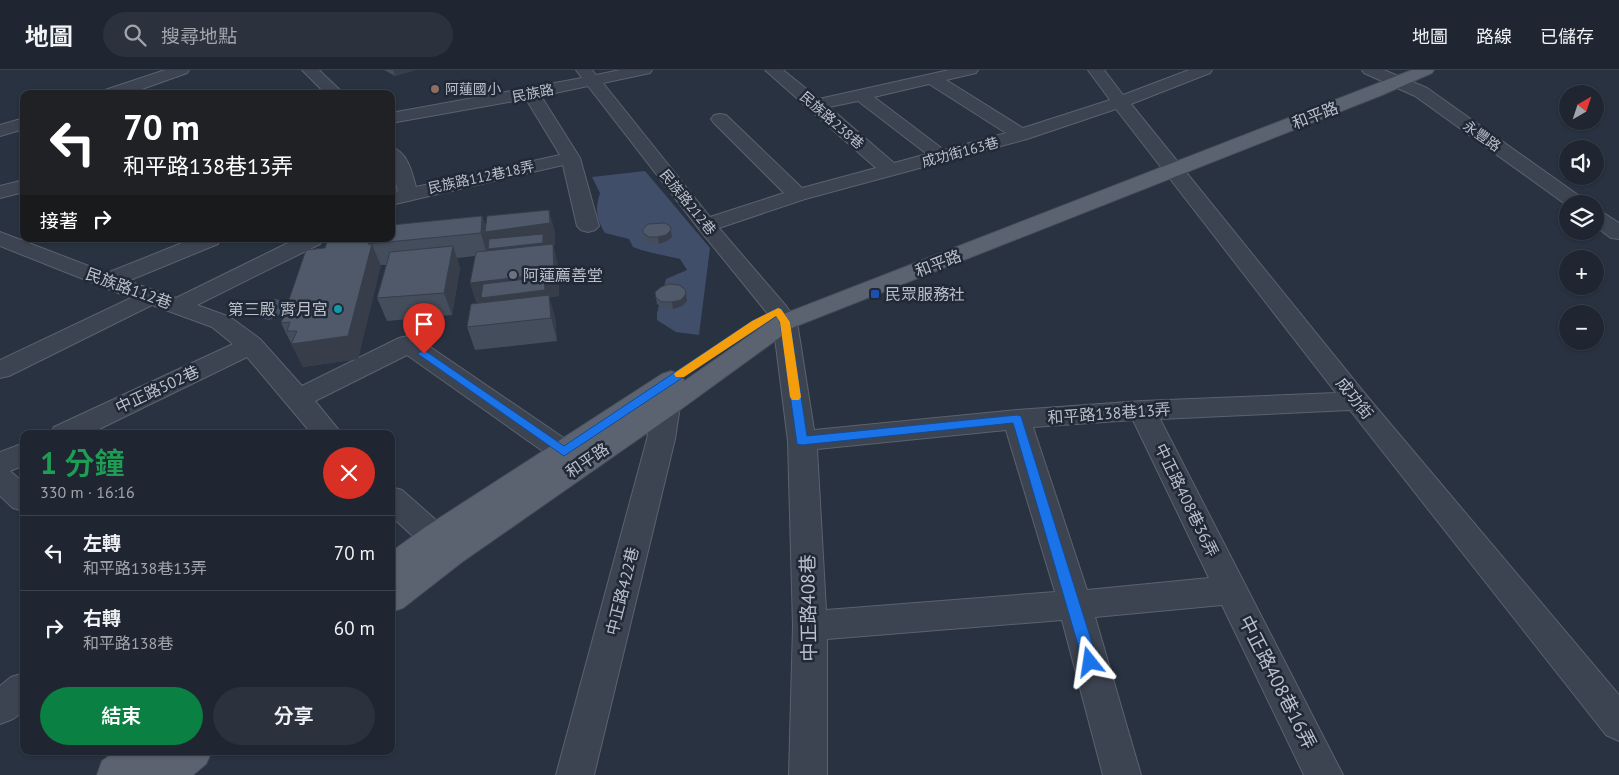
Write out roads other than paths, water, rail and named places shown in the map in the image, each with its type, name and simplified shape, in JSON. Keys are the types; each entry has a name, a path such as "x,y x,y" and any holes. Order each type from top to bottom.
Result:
{"main road":[{"name":"和平路","path":"395,594 443,545 564,452 756,323 781,317 1170,164 1387,74 1426,70"},
{"name":"和平路","path":"395,568 443,545 667,406 781,317"},
{"path":"116,775 143,755"},
{"path":"162,775 188,755"}],"street":[{"path":"123,90 181,70"},
{"path":"310,70 332,90"},
{"name":"民族路","path":"395,117 530,93 588,76 644,70"},
{"path":"816,105 970,70"},
{"name":"成功街","path":"1096,70 1357,401 1619,723"},
{"name":"成功街163巷","path":"706,225 798,196 1021,135 1120,102 1204,70"},
{"name":"民族路238巷","path":"780,71 891,170"},
{"name":"永豐路","path":"1387,74 1420,92 1565,195"},
{"name":"民族路212巷","path":"588,76 781,317"},
{"path":"932,79 1021,135"},
{"path":"530,93 570,158 588,226"},
{"path":"861,95 942,157"},
{"path":"720,119 798,196"},
{"path":"0,131 20,124"},
{"name":"民族路112巷18弄","path":"400,196 570,158"},
{"path":"395,162 400,196"},
{"path":"0,192 20,187"},
{"path":"1604,222 1619,233"},
{"path":"1,239 20,233"},
{"name":"民族路112巷","path":"1,239 106,281 153,296 221,322 251,345 325,430"},
{"path":"106,281 203,242"},
{"path":"177,306 306,242"},
{"path":"0,370 153,296"},
{"name":"中正路408巷","path":"781,317 802,441 810,626 808,775"},
{"path":"298,399 408,344 564,452"},
{"name":"中正路502巷","path":"72,430 251,345"},
{"name":"和平路138巷13弄","path":"802,441 1017,419 1142,410 1357,401"},
{"name":"中正路422巷","path":"575,775 661,439 667,406"},
{"name":"中正路408巷36弄","path":"1142,410 1232,590"},
{"path":"1017,419 1075,605 1122,775"},
{"path":"0,464 20,455"},
{"path":"0,479 20,496"},
{"path":"395,502 443,545"},
{"path":"810,626 1075,605 1232,590"},
{"name":"中正路408巷16弄","path":"1232,590 1324,775"},
{"path":"0,707 20,692"}],"water":[{"path":"645,171 710,248 699,335 676,332 657,320 657,313 666,279 687,270 680,259 633,247 629,239 605,233 598,218 597,204 600,193 592,177"},
{"path":"275,299 284,301 284,313 269,320 256,317 260,306"}],"place":[{"name":"阿蓮國小","path":"435,89"},
{"name":"阿蓮薦善堂","path":"513,275"},
{"name":"民眾服務社","path":"875,294"},
{"name":"第三殿 霄月宮","path":"338,309"}]}
